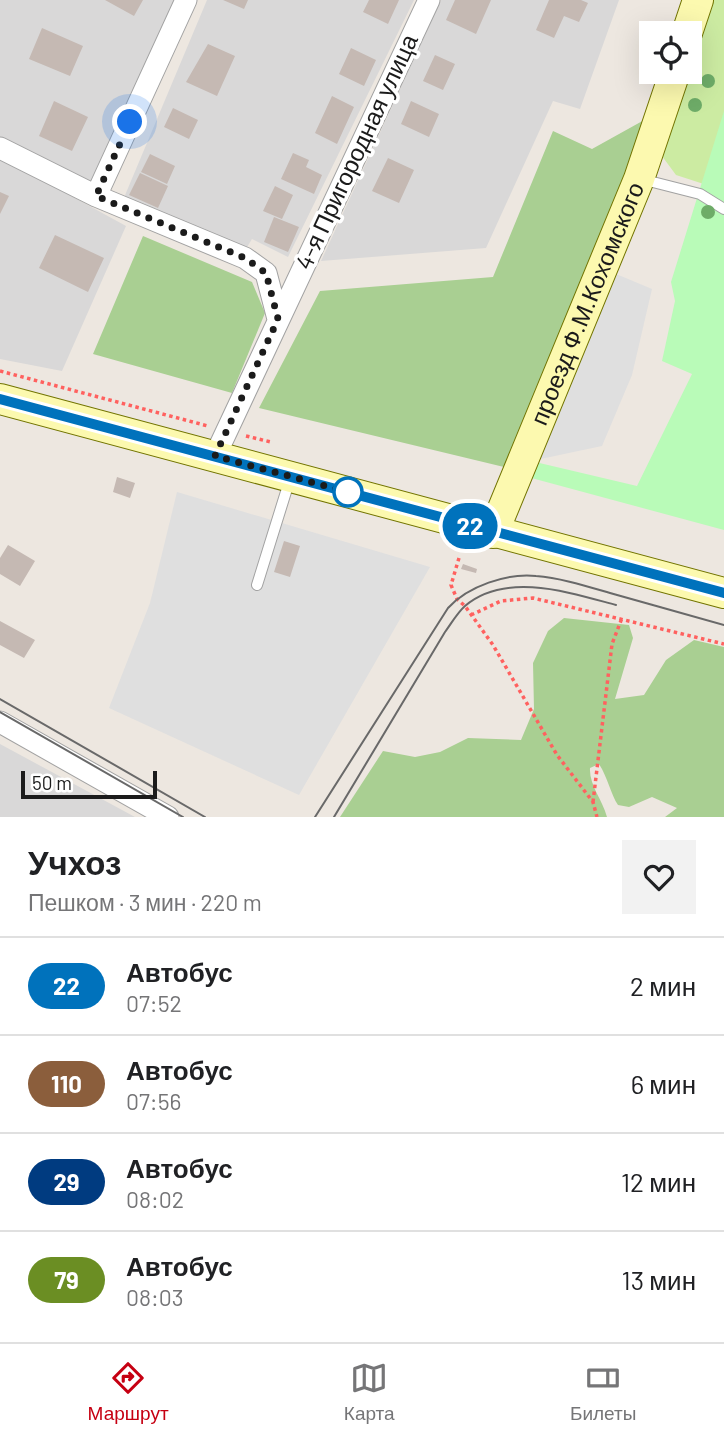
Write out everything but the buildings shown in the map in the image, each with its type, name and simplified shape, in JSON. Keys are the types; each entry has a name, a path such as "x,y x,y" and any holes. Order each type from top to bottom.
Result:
{"main road":[{"path":"691,21 698,0"},
{"name":"проезд Ф.М.Кохомского","path":"493,533 639,178 671,84"},
{"path":"0,399 221,444 291,477 724,593"}],"street":[{"path":"96,196 186,0"},
{"name":"4-я Пригородная улица","path":"221,444 429,0"},
{"path":"0,148 96,196 245,258 266,273 278,319"},
{"path":"0,722 168,817"}],"lane":[{"path":"639,178 700,194 724,209"},
{"path":"257,585 291,477"}],"path":[{"path":"0,371 221,444 271,442"},
{"path":"459,558 451,585 457,599 493,645 557,755 593,802"},
{"path":"471,615 501,601 533,598 724,644"},
{"path":"597,817 593,802 612,644 622,618"}],"shaded area":[{"path":"0,0 179,0 93,183 0,137"},
{"path":"207,0 414,0 288,257 252,239 244,252 123,200"},
{"path":"441,0 619,0 580,109 553,101 486,248 321,261"},
{"path":"0,157 126,226 62,371 0,359"},
{"path":"609,271 652,289 632,375 602,446 531,461"},
{"path":"177,492 430,567 299,795 109,708 150,603"},
{"path":"0,744 135,817 0,817"}],"green space":[{"path":"707,0 724,0 724,198 713,187 676,175 659,152 679,84 702,84 700,21"},
{"path":"724,111 724,530 524,476 531,461 637,486 692,374 662,361 675,301 671,282"},
{"path":"646,119 617,208 583,296 504,467 259,408 320,291 493,277 553,131 592,149"},
{"path":"143,236 252,282 265,313 232,393 93,354"},
{"path":"564,618 629,625 633,638 615,699 644,695 666,660 694,640 724,647 724,817 665,817 677,808 652,797 629,807 618,805 599,764 590,768 590,774 607,817 340,817 383,751 415,757 440,752 468,738 521,740 534,709 533,663 548,631"}],"tram line":[{"path":"315,817 448,608 477,587 513,577 545,577 583,585 724,625"},
{"path":"334,817 445,632 465,606 481,595 519,587 559,591 616,605"},
{"path":"0,699 205,817"},
{"path":"0,712 183,817"}],"bus line":[{"name":"22","path":"0,399 724,593"}],"route":[{"path":"130,122 96,196 245,258 266,273 278,319 215,456 348,492"}]}
